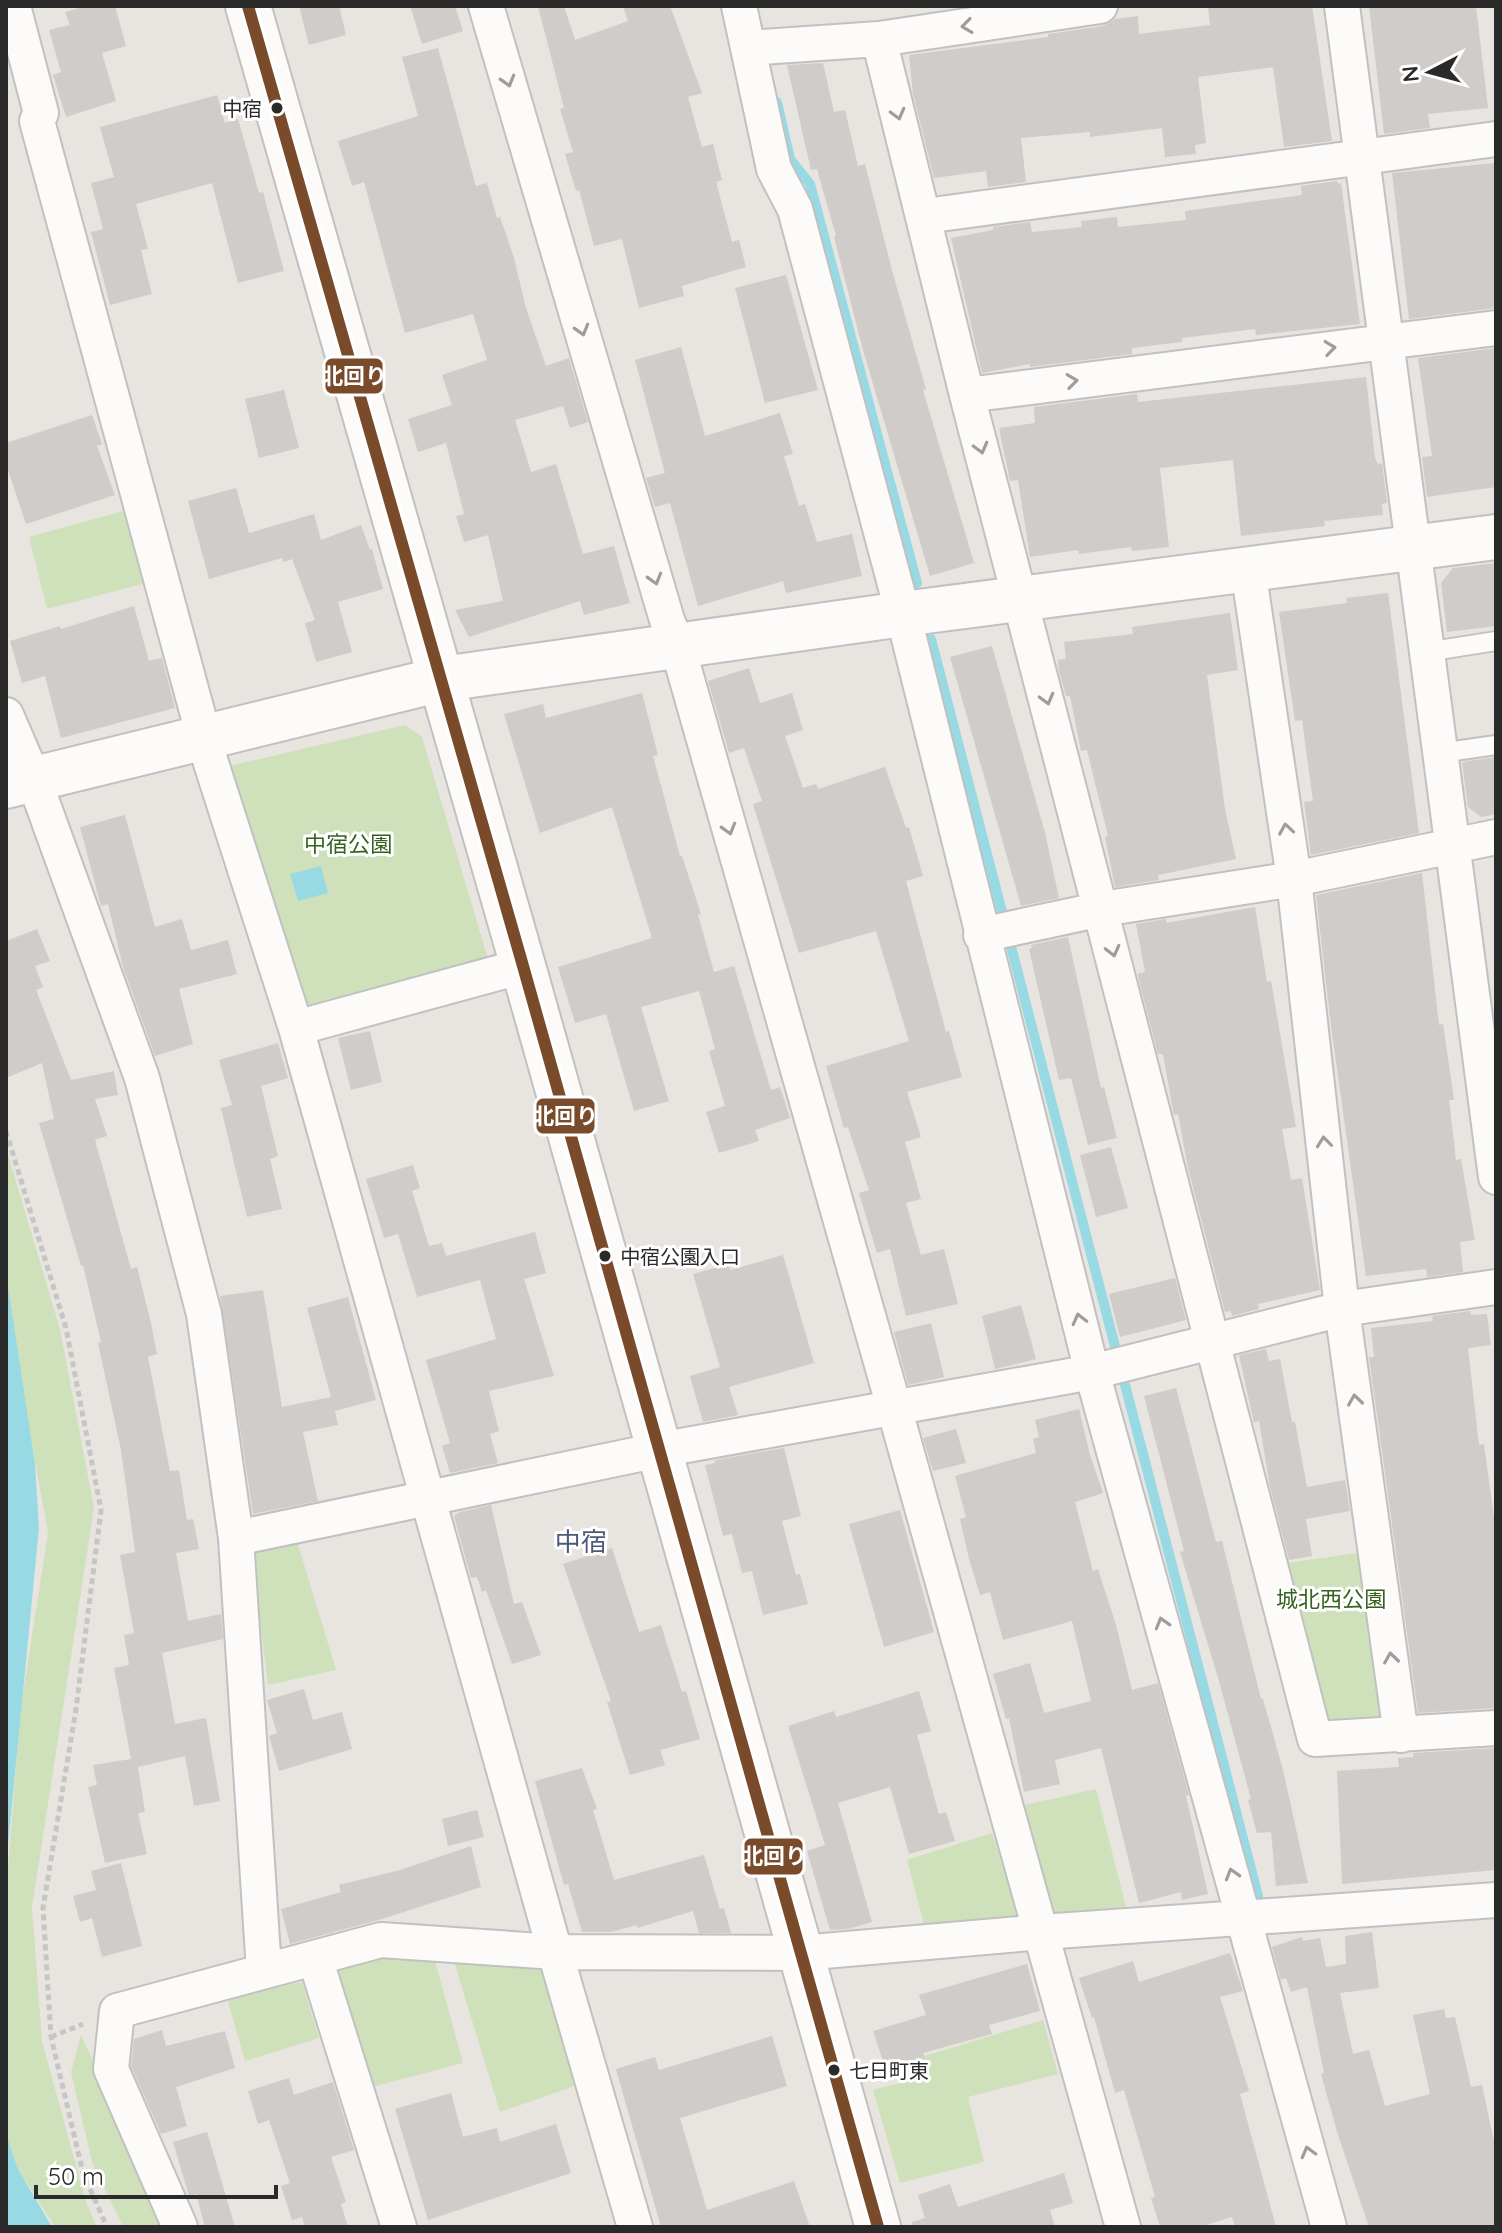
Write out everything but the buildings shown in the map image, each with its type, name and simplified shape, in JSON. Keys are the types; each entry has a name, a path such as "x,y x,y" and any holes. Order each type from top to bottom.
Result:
{"street":[{"path":"13,6 41,113 37,121 204,738 296,1028 635,2227"},
{"path":"248,6 442,679 878,2227"},
{"path":"486,6 678,648 1123,2227"},
{"path":"739,6 774,169 795,209 903,614 981,935 1107,1368 1245,1919 1329,2227"},
{"path":"748,48 879,39 1008,13 1100,6"},
{"path":"1342,6 1452,845 1492,1116 1496,1177"},
{"path":"879,39 967,395 1315,1739 1496,1728"},
{"path":"6,122 41,113"},
{"path":"925,216 1496,139"},
{"path":"967,395 1496,328"},
{"path":"20,783 442,679 1021,598 1496,537"},
{"path":"1248,569 1294,879 1342,1309 1401,1735"},
{"path":"6,715 20,783 146,1093 204,1314 236,1538 264,1971"},
{"path":"981,935 1102,909 1294,879 1496,837"},
{"path":"296,1028 523,966"},
{"path":"236,1538 659,1450 1107,1368 1342,1309 1496,1287"},
{"path":"180,2227 111,2069 117,2011 381,1940 555,1952 801,1953 1042,1932 1496,1900"},
{"path":"315,1958 399,2227"}],"lane":[{"path":"1426,652 1496,641"},
{"path":"1440,753 1496,745"}],"path":[{"path":"6,1131 66,1328 101,1510 76,1709 43,1908 51,2037 83,2173 107,2227"}],"green space":[{"path":"127,510 146,583 47,609 29,537"},
{"name":"中宿公園","path":"405,725 422,737 491,969 302,1021 217,769"},
{"path":"6,1148 60,1329 94,1508 32,1907 42,2041 86,2202 97,2227 55,2227 18,2169 6,2134 6,1892 21,1706 48,1533 24,1401 6,1273"},
{"path":"297,1541 336,1670 268,1685 251,1548"},
{"name":"城北西公園","path":"1364,1552 1383,1713 1374,1728 1337,1725 1318,1716 1287,1563"},
{"path":"1096,1789 1126,1907 1052,1913 1021,1806"},
{"path":"992,1833 1020,1920 925,1928 907,1860"},
{"path":"449,1945 555,1952 592,2080 500,2112"},
{"path":"387,1952 434,1957 463,2063 372,2087 336,1969"},
{"path":"302,1982 319,2038 245,2061 227,1998"},
{"path":"1043,2020 1058,2074 968,2097 984,2162 900,2183 873,2090 920,2078 918,2058"},
{"path":"81,2035 158,2204 173,2227 123,2227 92,2162 71,2072"}],"water":[{"path":"321,866 328,893 298,901 290,874"},
{"path":"6,1273 35,1464 39,1528 6,1866"},
{"path":"6,2134 18,2169 52,2227 6,2227"}],"waterway":[{"path":"777,102 790,159 810,184 917,583"},
{"path":"931,639 1258,1896"}],"transit line":[{"name":"北回り","path":"248,6 523,966 878,2227"}],"place":[{"name":"中宿","path":"277,108"},
{"name":"中宿公園入口","path":"605,1256"},
{"name":"七日町東","path":"834,2070"}],"district":[{"name":"中宿","path":"581,1542"}]}
